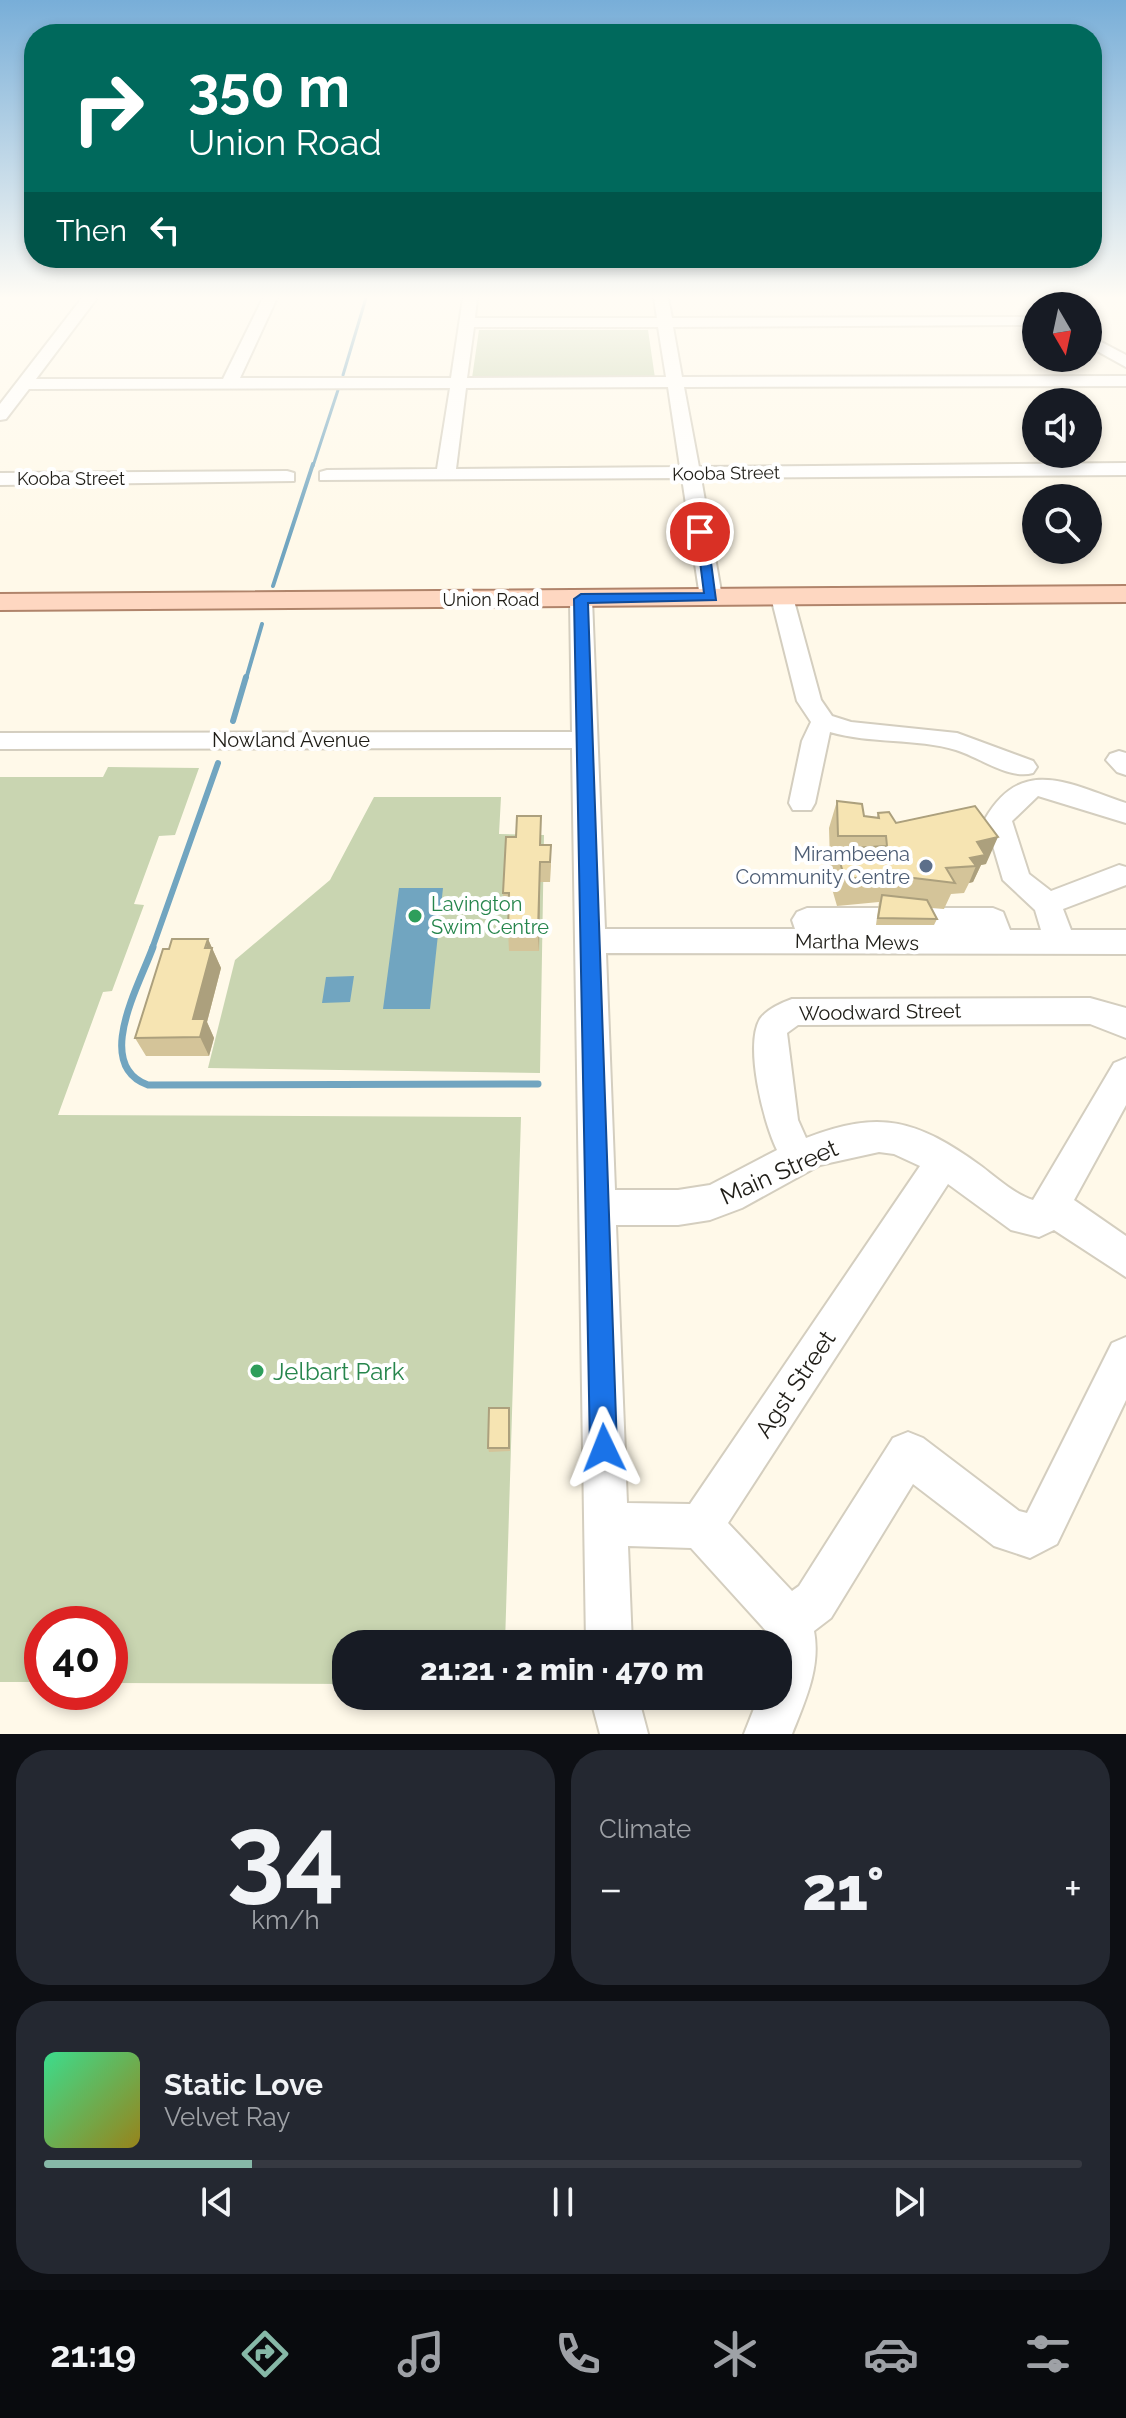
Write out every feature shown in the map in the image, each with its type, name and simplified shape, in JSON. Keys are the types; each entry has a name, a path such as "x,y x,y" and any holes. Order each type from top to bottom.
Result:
{"main road":[{"name":"Union Road","path":"0,602 1126,594"}],"street":[{"path":"0,415 28,379"},
{"path":"446,475 460,381"},
{"path":"675,381 711,597"},
{"path":"24,384 1126,381"},
{"name":"Kooba Street","path":"327,476 1126,469"},
{"name":"Kooba Street","path":"0,479 287,477"},
{"path":"782,597 809,701 823,722 851,730 957,741 1024,767"},
{"path":"581,599 609,1630"},
{"path":"802,803 814,741 823,722"},
{"name":"Nowland Avenue","path":"0,741 583,740"},
{"path":"1061,944 1047,904 1017,880 998,819 1021,791 1044,786 1126,813"},
{"path":"1047,904 1119,876"},
{"name":"Martha Mews","path":"589,941 1126,942"},
{"name":"Woodward Street","path":"799,1159 781,1122 770,1039 773,1026 792,1012 1090,1011 1111,1015 1126,1024"},
{"path":"1042,1213 1126,1073"},
{"name":"Main Street","path":"598,1207 674,1206 715,1201 824,1147 871,1136 891,1137 914,1144 942,1163 1126,1258"},
{"name":"Agst Street","path":"701,1526 942,1163"},
{"path":"789,1622 815,1602 908,1453 1018,1536 1030,1536 1042,1529 1126,1357"},
{"path":"606,1524 701,1526 789,1622 795,1643 791,1672 768,1734"},
{"path":"618,1710 624,1734"}],"green space":[{"name":"Jelbart Park","path":"108,767 199,768 175,835 159,836 134,904 144,905 112,991 103,992 58,1115 521,1117 505,1630 332,1630 332,1684 128,1683 128,1606 24,1606 24,1682 0,1682 0,777 103,777"},
{"name":"Lavington Swim Centre","path":"374,797 501,797 499,834 544,835 540,1073 208,1068 235,960 330,880"}],"water":[{"path":"399,888 443,888 430,1009 383,1009"},
{"path":"354,976 350,1002 322,1003 326,977"}],"building":[{"path":"837,801 862,804 864,816 879,818 878,813 889,812 896,823 975,806 998,837 977,842 985,855 970,858 976,866 946,868 955,883 889,875 845,879 836,849 887,846 886,836 838,836"},
{"path":"517,816 541,816 540,845 551,845 550,862 540,862 538,931 508,931 509,893 503,893 506,837 516,837"},
{"path":"882,895 927,900 937,919 878,918"},
{"path":"172,939 208,939 205,948 212,948 193,1019 205,1019 200,1037 135,1038 163,949 169,949"},
{"path":"489,1408 509,1408 509,1448 488,1448"}],"waterway":[{"path":"313,466 338,390"},
{"path":"273,586 313,464"},
{"path":"246,679 262,624"},
{"path":"233,721 246,677"},
{"path":"152,949 218,763"},
{"path":"153,947 131,1003 122,1043 124,1060 132,1075 148,1085 538,1084"}],"place":[{"name":"Mirambeena Community Centre","path":"926,866"},
{"name":"Lavington Swim Centre","path":"415,916"},
{"name":"Jelbart Park","path":"257,1371"}],"route":[{"path":"604,1448 581,599 711,597 700,532"}]}
